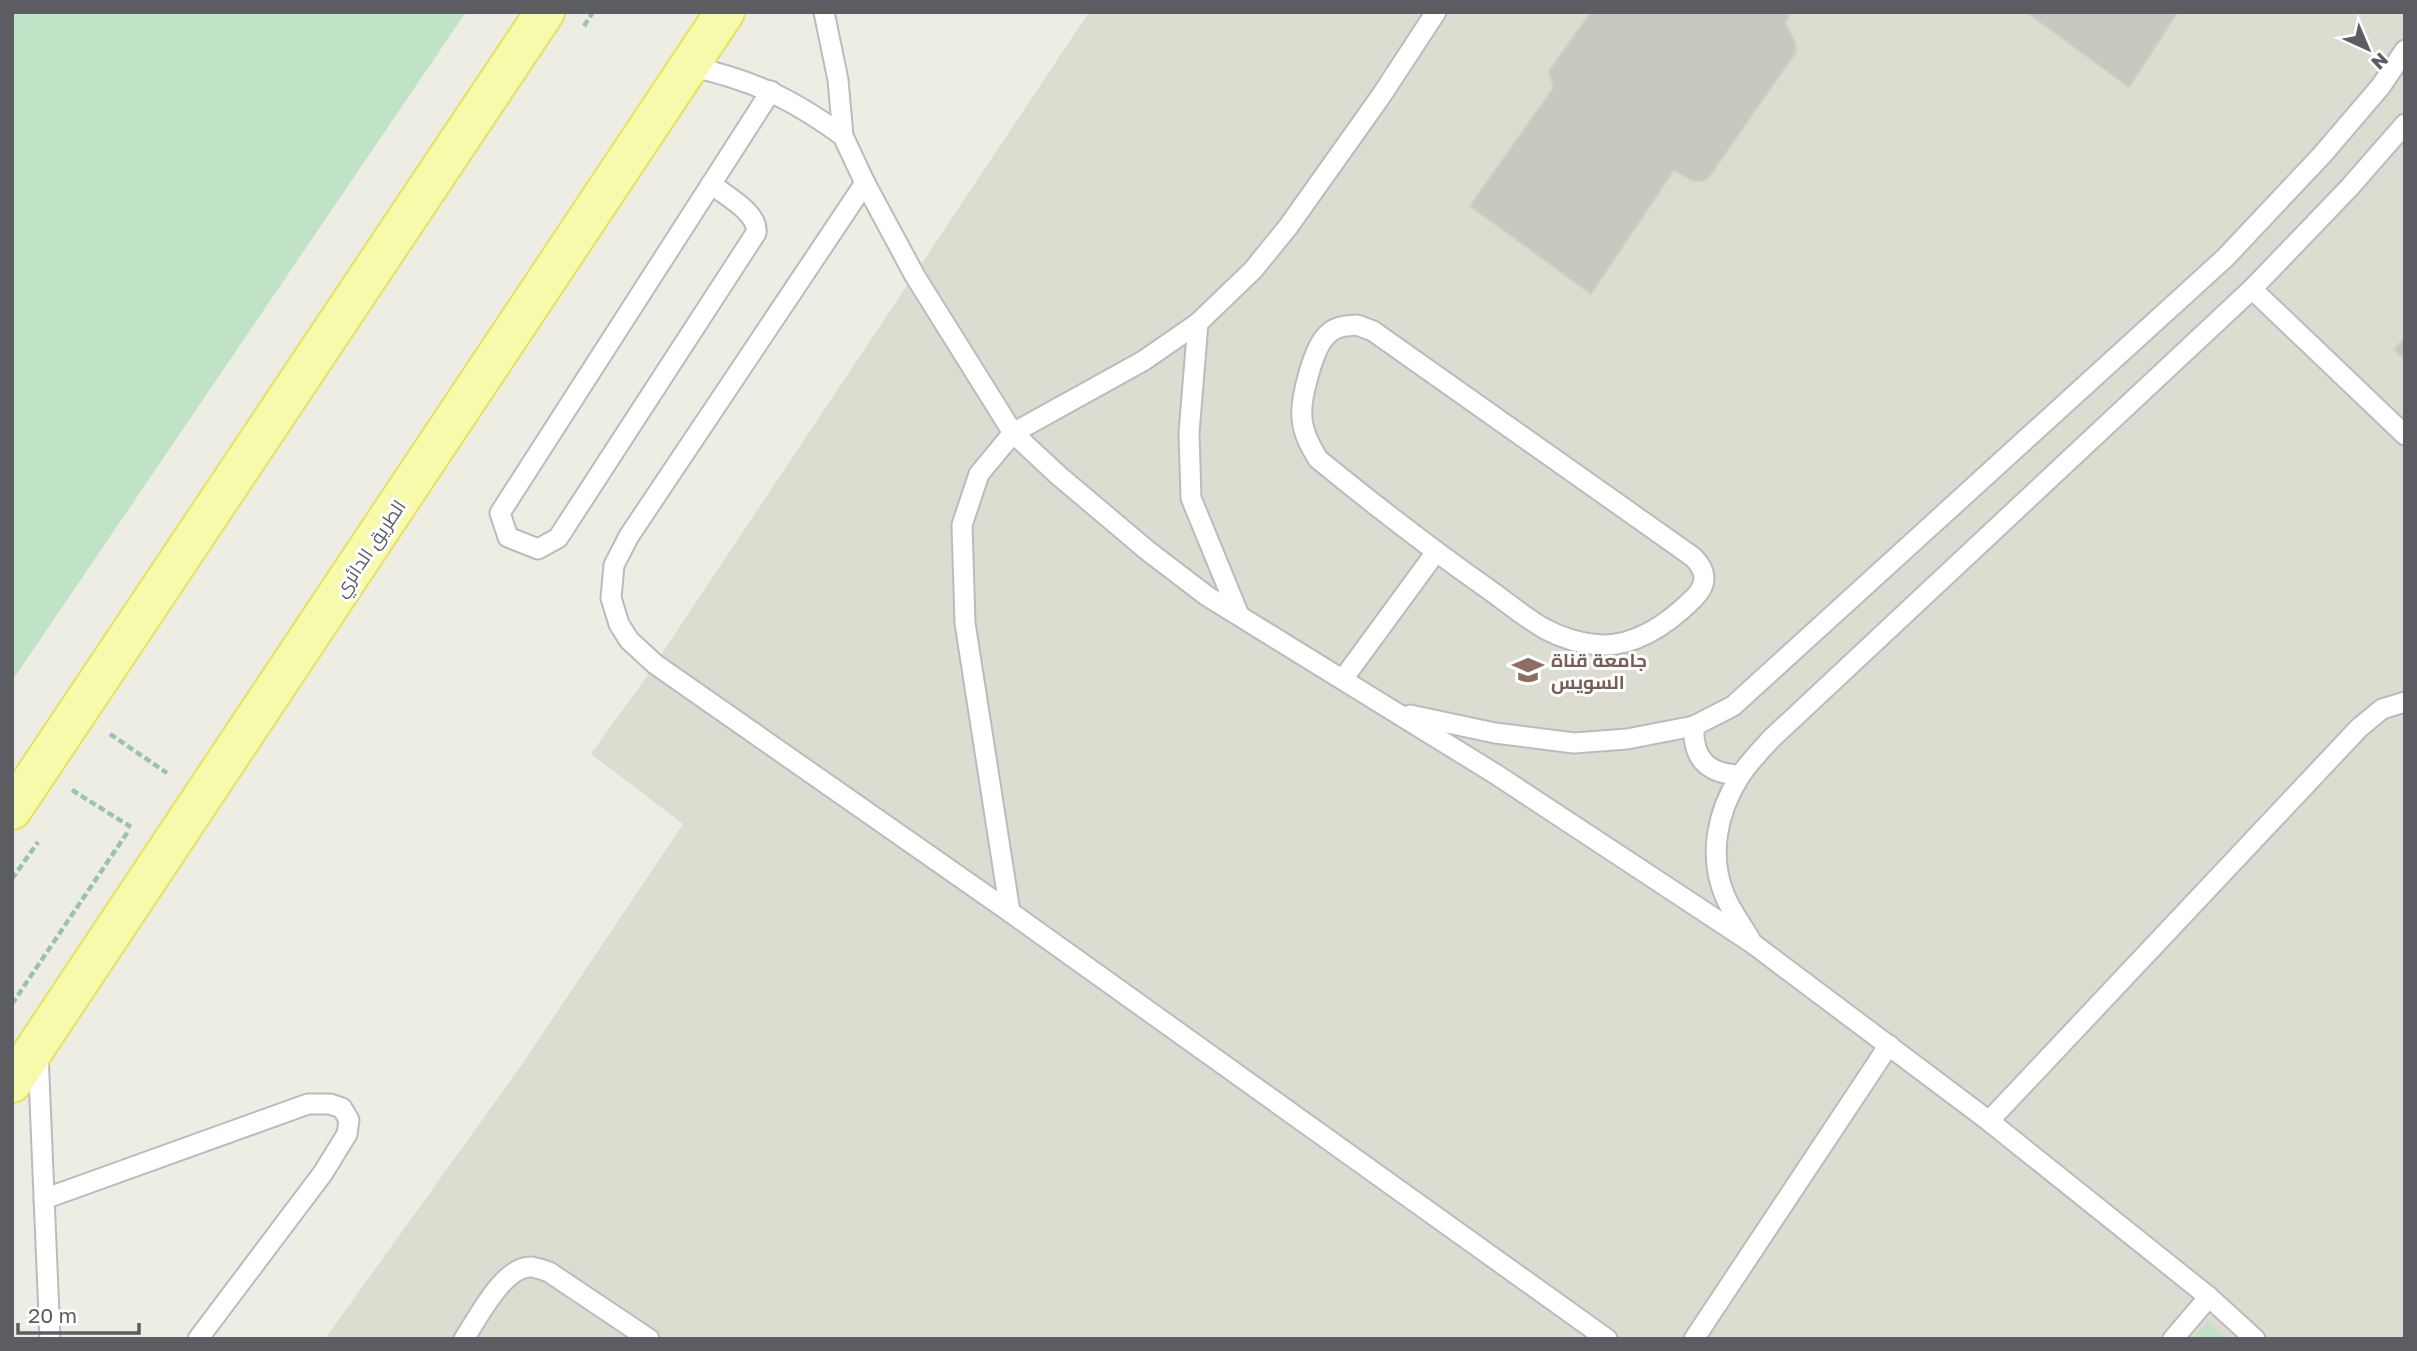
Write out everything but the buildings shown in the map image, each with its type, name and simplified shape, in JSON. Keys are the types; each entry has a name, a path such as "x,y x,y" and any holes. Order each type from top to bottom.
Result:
{"main road":[{"path":"12,810 545,12"},
{"name":"الطريق الدائري","path":"12,1083 725,12"}],"lane":[{"path":"824,12 838,80 843,136 865,183 915,276 1013,433 1058,475 1148,551 1207,596 1497,775 1752,943 1989,1121 2209,1297 2255,1339"},
{"path":"1010,912 965,623 962,526 979,474 1013,433 1143,362 1198,323 1253,270 1288,227 1381,96 1436,12"},
{"path":"1394,711 1495,733 1574,743 1627,739 1695,726 1733,706 2225,258 2322,155 2381,86 2405,50"},
{"path":"689,66 731,76 771,91 808,111 843,136"},
{"path":"711,184 752,217 757,226 755,233 558,538 538,549 508,537 500,513 711,184 771,91"},
{"path":"1752,943 1725,896 1715,844 1724,807 1740,775 1772,738 2252,289 2350,188 2405,124"},
{"path":"865,183 629,536 614,565 611,598 619,624 629,640 655,664 1010,912 1607,1339"},
{"path":"2252,289 2405,435"},
{"path":"1198,323 1189,433 1191,498 1239,615"},
{"path":"1357,325 1373,331 1693,557 1702,566 1706,578 1702,589 1661,627 1634,640 1604,645 1573,641 1545,629 1436,552 1318,459 1307,441 1301,420 1303,399 1318,351 1326,335 1340,326 1357,325"},
{"path":"1343,679 1436,552"},
{"path":"1989,1121 2359,728 2382,709 2405,702"},
{"path":"1695,726 1693,739 1704,763 1715,771 1740,775"},
{"path":"37,1045 50,1339"},
{"path":"1694,1339 1889,1045"},
{"path":"44,1199 308,1104 330,1104 342,1108 349,1120 347,1135 323,1172 198,1339"},
{"path":"464,1339 511,1273 530,1267 549,1272 649,1339"},
{"path":"2173,1339 2209,1297"}],"path":[{"path":"110,734 167,773"},
{"path":"72,790 131,827"}],"shaded area":[{"name":"جامعة قناة السويس","path":"1089,12 2405,12 2405,1339 325,1339 525,1060 683,824 591,754 647,676"}],"green space":[{"path":"12,12 466,12 12,681"},
{"path":"2208,1321 2226,1339 2193,1339"}],"place":[{"name":"جامعة قناة السويس","path":"1528,670"}]}
